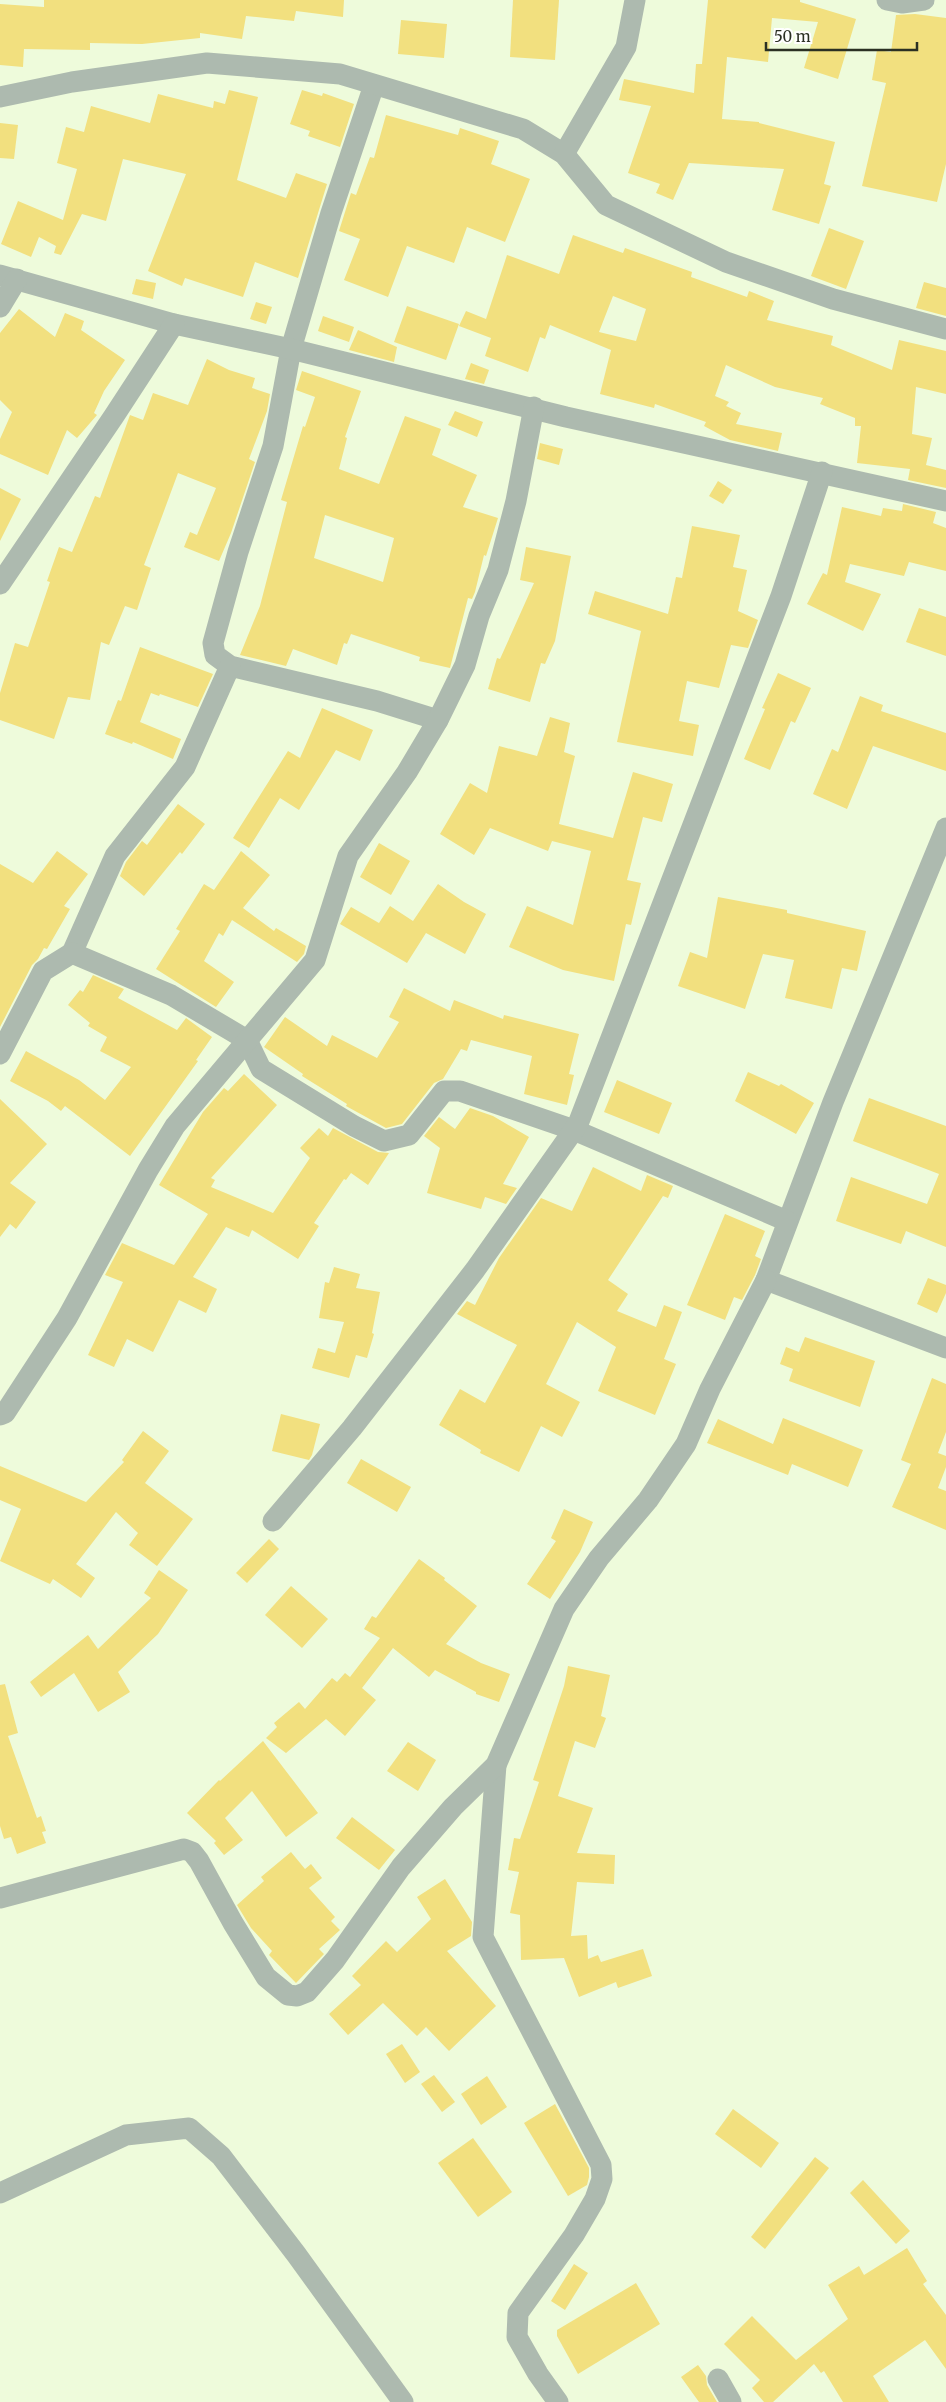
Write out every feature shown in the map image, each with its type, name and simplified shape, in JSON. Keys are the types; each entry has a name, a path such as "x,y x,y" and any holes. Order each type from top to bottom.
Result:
{"street":[{"path":"564,154 626,47 635,0"},
{"path":"887,0 902,3 924,0"},
{"path":"0,97 72,82 207,62 340,74 523,129 564,154 606,205 726,262 833,298 946,329"},
{"path":"374,84 331,214 291,350 273,446 238,552 213,643 215,655 230,666 377,701 438,720"},
{"path":"0,307 9,277 174,324 291,350 566,417 822,472 946,501"},
{"path":"0,584 174,324"},
{"path":"0,1414 5,1413 10,1407 67,1318 148,1170 175,1126 315,960 348,856 407,772 438,720 465,665 479,616 498,570 516,501 534,408"},
{"path":"273,1521 352,1428 475,1270 574,1130 781,596 822,472"},
{"path":"0,1054 43,971 72,953 115,856 185,767 230,666"},
{"path":"558,2402 538,2374 518,2337 518,2313 574,2235 595,2199 602,2179 601,2165 483,1937 496,1765 564,1609 600,1558 648,1500 686,1444 710,1389 766,1280 833,1102 946,828"},
{"path":"72,953 171,995 247,1040 261,1069 354,1126 384,1141 409,1134 444,1091 460,1091 574,1130 787,1221"},
{"path":"766,1280 946,1348"},
{"path":"2,1891 184,1849 192,1852 199,1861 233,1923 266,1977 288,1995 297,1996 307,1992 335,1960 400,1867 454,1807 496,1765"},
{"path":"0,2193 126,2135 189,2128 221,2156 296,2254 403,2402"},
{"path":"718,2379 731,2402"}],"building":[{"path":"44,0 344,0 343,17 296,11 294,21 246,16 242,39 200,33 200,38 142,44 90,43 90,50 24,49 23,67 0,65 0,4 44,7"},
{"path":"513,0 559,0 555,60 510,57"},
{"path":"708,0 800,0 800,2 856,19 838,79 804,68 818,22 772,18 768,62 727,57 722,119 759,122 835,142 824,184 831,186 819,224 772,210 784,169 689,163 673,200 656,193 660,184 628,173 651,106 619,100 624,79 694,93 696,64 702,64"},
{"path":"915,14 946,18 946,164 937,202 862,186 886,83 872,80 877,50 891,52 896,15"},
{"path":"401,20 447,24 444,58 398,54"},
{"path":"229,90 258,97 237,180 286,198 296,173 327,184 298,278 255,262 243,297 185,278 182,286 148,271 186,174 123,159 106,221 82,214 61,255 54,253 56,246 39,237 31,257 1,244 18,201 63,220 77,169 57,163 66,127 84,132 91,106 150,123 158,94 213,108 214,101 225,104"},
{"path":"302,90 322,96 323,93 354,104 340,147 308,136 310,131 290,124"},
{"path":"386,115 458,135 460,128 499,141 491,164 530,179 505,242 467,227 454,263 407,246 388,297 344,280 360,239 339,231 351,193 356,195 370,157 374,158"},
{"path":"0,123 18,125 14,159 0,158"},
{"path":"829,228 864,241 846,289 811,276"},
{"path":"573,235 623,253 625,248 692,272 691,277 747,297 749,291 774,301 767,320 833,336 831,345 892,370 899,340 946,351 946,394 916,387 912,434 932,438 926,465 946,470 946,488 908,480 910,469 857,463 861,426 855,426 855,418 820,404 823,398 775,387 726,365 715,396 729,402 726,406 741,413 736,424 782,433 778,451 730,440 704,426 706,422 655,404 654,408 600,394 611,350 550,325 545,339 540,337 528,372 485,356 491,338 459,326 466,311 486,319 507,255 559,274","holes":["613,296 646,309 636,341 599,332"]},
{"path":"136,279 156,283 153,299 132,294"},
{"path":"924,282 946,288 946,316 916,308"},
{"path":"256,302 272,307 266,324 250,319"},
{"path":"407,306 459,324 446,360 394,342"},
{"path":"19,309 55,337 65,313 84,321 81,330 125,360 104,391 94,413 97,415 77,438 67,430 48,475 0,454 0,439 12,412 0,400 0,333"},
{"path":"323,316 354,327 349,342 318,331"},
{"path":"358,330 397,347 394,362 349,350"},
{"path":"207,359 229,370 255,378 252,388 270,394 267,411 249,459 255,462 231,533 219,561 184,547 190,532 197,535 216,488 178,473 144,565 151,568 137,610 125,606 109,645 101,642 90,700 68,697 54,739 0,720 0,693 15,643 28,647 50,582 47,581 59,547 72,552 95,496 100,498 130,415 143,420 153,393 188,405"},
{"path":"471,363 489,370 484,384 465,379"},
{"path":"302,371 361,391 345,437 347,438 339,469 379,484 405,416 441,429 432,455 477,475 463,507 498,518 486,556 484,555 475,592 472,599 468,598 450,668 419,661 420,657 351,634 347,644 344,643 337,665 293,649 286,666 240,655 260,606 287,502 281,500 303,426 305,427 315,397 296,390","holes":["325,515 394,538 383,582 314,558"]},
{"path":"455,411 483,422 477,437 448,425"},
{"path":"540,443 563,449 559,465 537,459"},
{"path":"718,481 732,490 723,504 709,496"},
{"path":"0,488 21,499 0,541"},
{"path":"903,504 936,512 933,523 946,528 946,571 909,562 904,576 850,564 845,582 881,594 863,631 807,604 823,573 827,575 842,507 881,516 883,508 902,511"},
{"path":"692,526 740,535 733,567 747,570 738,611 758,620 748,648 731,645 719,688 687,681 679,721 699,725 693,756 617,742 641,631 588,614 595,591 668,614 676,577 682,578"},
{"path":"526,547 571,556 555,641 545,664 541,663 530,702 488,689 497,658 500,659 534,583 520,580"},
{"path":"919,608 946,617 946,656 906,642"},
{"path":"140,647 213,674 198,707 160,694 159,696 151,693 140,722 181,739 173,759 133,742 132,744 105,734 118,700 121,701"},
{"path":"778,673 811,688 795,723 791,721 770,770 744,759 765,709 762,708"},
{"path":"860,696 883,705 881,711 946,733 946,771 873,746 847,809 813,794 832,749 838,752"},
{"path":"322,708 373,730 360,761 336,750 299,810 280,798 249,848 233,838 288,751 300,758"},
{"path":"550,717 570,723 564,752 575,756 559,824 613,838 633,772 673,784 662,822 643,817 627,880 641,883 631,925 626,924 614,981 563,970 509,947 527,906 573,925 591,851 552,841 548,851 490,828 474,855 440,834 470,783 487,793 499,746 537,756"},
{"path":"178,804 205,824 182,854 180,852 144,896 120,876 126,862 142,841 147,845"},
{"path":"379,843 410,861 391,895 360,877"},
{"path":"57,851 88,874 64,906 70,909 47,949 44,948 32,965 0,1027 0,864 33,883"},
{"path":"241,851 270,875 243,908 274,931 276,928 306,946 304,954 297,962 232,920 223,936 219,933 204,961 234,982 216,1007 156,969 180,931 176,929 204,884 214,890"},
{"path":"438,884 486,914 465,954 426,933 407,963 340,924 351,907 379,923 390,906 413,921"},
{"path":"718,897 787,910 787,913 866,931 857,971 842,968 832,1009 785,998 794,960 763,954 745,1009 678,986 690,952 707,958"},
{"path":"93,975 124,989 118,998 177,1030 186,1018 212,1037 196,1060 198,1061 130,1156 65,1106 61,1111 48,1101 10,1081 26,1051 79,1080 105,1100 131,1067 100,1051 107,1037 88,1026 90,1023 68,1005 80,990 83,992"},
{"path":"404,988 450,1011 454,1000 503,1019 504,1015 579,1034 569,1074 574,1075 567,1105 524,1094 532,1056 471,1040 467,1051 461,1049 443,1079 434,1083 402,1124 386,1128 346,1106 347,1104 302,1076 303,1074 264,1047 285,1017 327,1046 332,1035 377,1058 399,1022 389,1017"},
{"path":"748,1072 779,1086 781,1084 814,1103 796,1134 735,1101"},
{"path":"244,1074 277,1105 211,1178 215,1180 211,1187 273,1213 310,1158 300,1148 319,1128 328,1136 333,1128 378,1152 389,1153 368,1185 351,1173 346,1180 344,1179 314,1223 319,1226 298,1259 252,1230 249,1237 226,1227 193,1277 217,1289 206,1313 179,1300 153,1352 127,1339 114,1367 88,1355 123,1282 105,1275 122,1243 174,1265 208,1214 159,1185 203,1112 224,1088 228,1091"},
{"path":"617,1080 672,1103 659,1134 604,1112"},
{"path":"869,1098 946,1126 946,1247 906,1231 901,1244 836,1221 851,1177 927,1204 939,1174 853,1141"},
{"path":"0,1099 47,1144 10,1183 36,1202 16,1229 10,1224 0,1237"},
{"path":"470,1108 493,1116 529,1137 503,1184 517,1188 506,1204 485,1197 481,1209 427,1193 440,1148 424,1136 439,1117 455,1129"},
{"path":"593,1167 641,1191 647,1175 673,1186 668,1198 663,1196 608,1280 628,1294 617,1311 656,1327 664,1305 682,1312 664,1359 676,1364 655,1415 598,1391 616,1347 577,1322 546,1384 580,1402 562,1437 541,1426 519,1472 480,1453 481,1450 439,1425 460,1389 485,1403 517,1345 457,1314 467,1301 475,1305 499,1258 541,1198 572,1211"},
{"path":"725,1214 765,1231 755,1256 761,1259 755,1275 742,1300 734,1297 725,1320 687,1305"},
{"path":"334,1267 360,1274 356,1288 380,1292 372,1333 374,1334 367,1358 356,1355 349,1378 312,1368 318,1348 335,1353 344,1322 319,1318 325,1282 329,1283"},
{"path":"928,1278 946,1285 946,1293 937,1313 917,1304"},
{"path":"805,1337 875,1361 860,1407 789,1381 793,1369 780,1364 786,1347 799,1352"},
{"path":"932,1378 946,1384 946,1432 938,1453 946,1456 946,1467 938,1488 946,1491 946,1530 892,1507 911,1464 901,1460"},
{"path":"281,1414 320,1424 309,1460 272,1451"},
{"path":"783,1418 863,1450 848,1487 792,1464 788,1475 707,1443 718,1419 773,1444"},
{"path":"143,1431 169,1451 145,1483 193,1519 157,1566 129,1545 138,1533 116,1512 76,1564 95,1578 81,1598 53,1579 50,1584 0,1561 21,1509 0,1500 0,1466 86,1502 124,1462 122,1460"},
{"path":"361,1459 411,1487 397,1512 347,1483"},
{"path":"564,1509 593,1522 580,1552 550,1599 527,1584 556,1541 551,1538"},
{"path":"269,1539 279,1549 247,1583 236,1573"},
{"path":"419,1559 445,1578 444,1580 477,1606 446,1644 481,1663 510,1674 499,1702 476,1694 476,1692 435,1670 429,1677 393,1648 362,1688 376,1700 345,1736 326,1719 286,1753 266,1738 277,1727 274,1723 299,1702 305,1709 332,1678 337,1682 345,1673 350,1677 380,1638 364,1629 372,1616 376,1618"},
{"path":"159,1570 188,1590 158,1634 118,1672 130,1692 98,1712 74,1673 41,1697 30,1682 88,1635 98,1649 151,1598 144,1593"},
{"path":"291,1586 328,1619 302,1648 265,1615"},
{"path":"568,1666 610,1675 601,1716 606,1718 595,1748 575,1741 558,1796 593,1808 577,1853 615,1855 614,1884 577,1882 571,1936 587,1935 588,1959 598,1955 601,1962 643,1949 652,1976 618,1988 616,1982 579,1997 564,1958 521,1960 520,1915 510,1913 519,1872 508,1870 514,1838 520,1839 539,1782 533,1780 564,1686"},
{"path":"5,1684 18,1733 8,1736 37,1818 41,1816 46,1831 42,1832 46,1843 17,1854 11,1837 4,1839 0,1826 0,1685"},
{"path":"263,1741 318,1813 286,1837 252,1791 225,1818 243,1840 224,1855 214,1843 216,1841 187,1813 219,1780"},
{"path":"408,1742 436,1760 418,1791 387,1771"},
{"path":"352,1817 395,1850 379,1870 336,1838"},
{"path":"291,1852 305,1869 311,1864 322,1878 309,1888 335,1917 331,1921 340,1930 319,1949 324,1954 296,1983 269,1955 272,1951 251,1928 237,1905 264,1881 261,1877"},
{"path":"445,1879 472,1922 471,1936 447,1951 496,2006 449,2051 426,2027 417,2036 383,2003 348,2035 329,2014 361,1985 352,1976 386,1941 397,1952 431,1919 417,1897"},
{"path":"402,2044 420,2072 405,2083 386,2054"},
{"path":"434,2075 455,2102 442,2112 421,2084"},
{"path":"487,2076 507,2107 481,2125 461,2094"},
{"path":"555,2104 589,2168 587,2185 568,2196 524,2123"},
{"path":"733,2109 779,2143 761,2168 715,2134"},
{"path":"473,2138 512,2192 478,2217 438,2163"},
{"path":"815,2157 829,2168 765,2249 751,2237"},
{"path":"863,2180 910,2231 896,2244 850,2193"},
{"path":"907,2248 927,2281 923,2284 946,2315 946,2369 925,2340 873,2376 889,2402 843,2402 824,2371 821,2373 814,2364 773,2402 764,2402 752,2388 760,2380 724,2344 752,2316 796,2360 848,2319 828,2285 859,2266 864,2275"},
{"path":"574,2264 588,2273 565,2310 551,2301"},
{"path":"636,2283 660,2324 578,2374 557,2336 557,2330"},
{"path":"698,2365 706,2376 707,2385 717,2402 699,2402 681,2377"}]}
